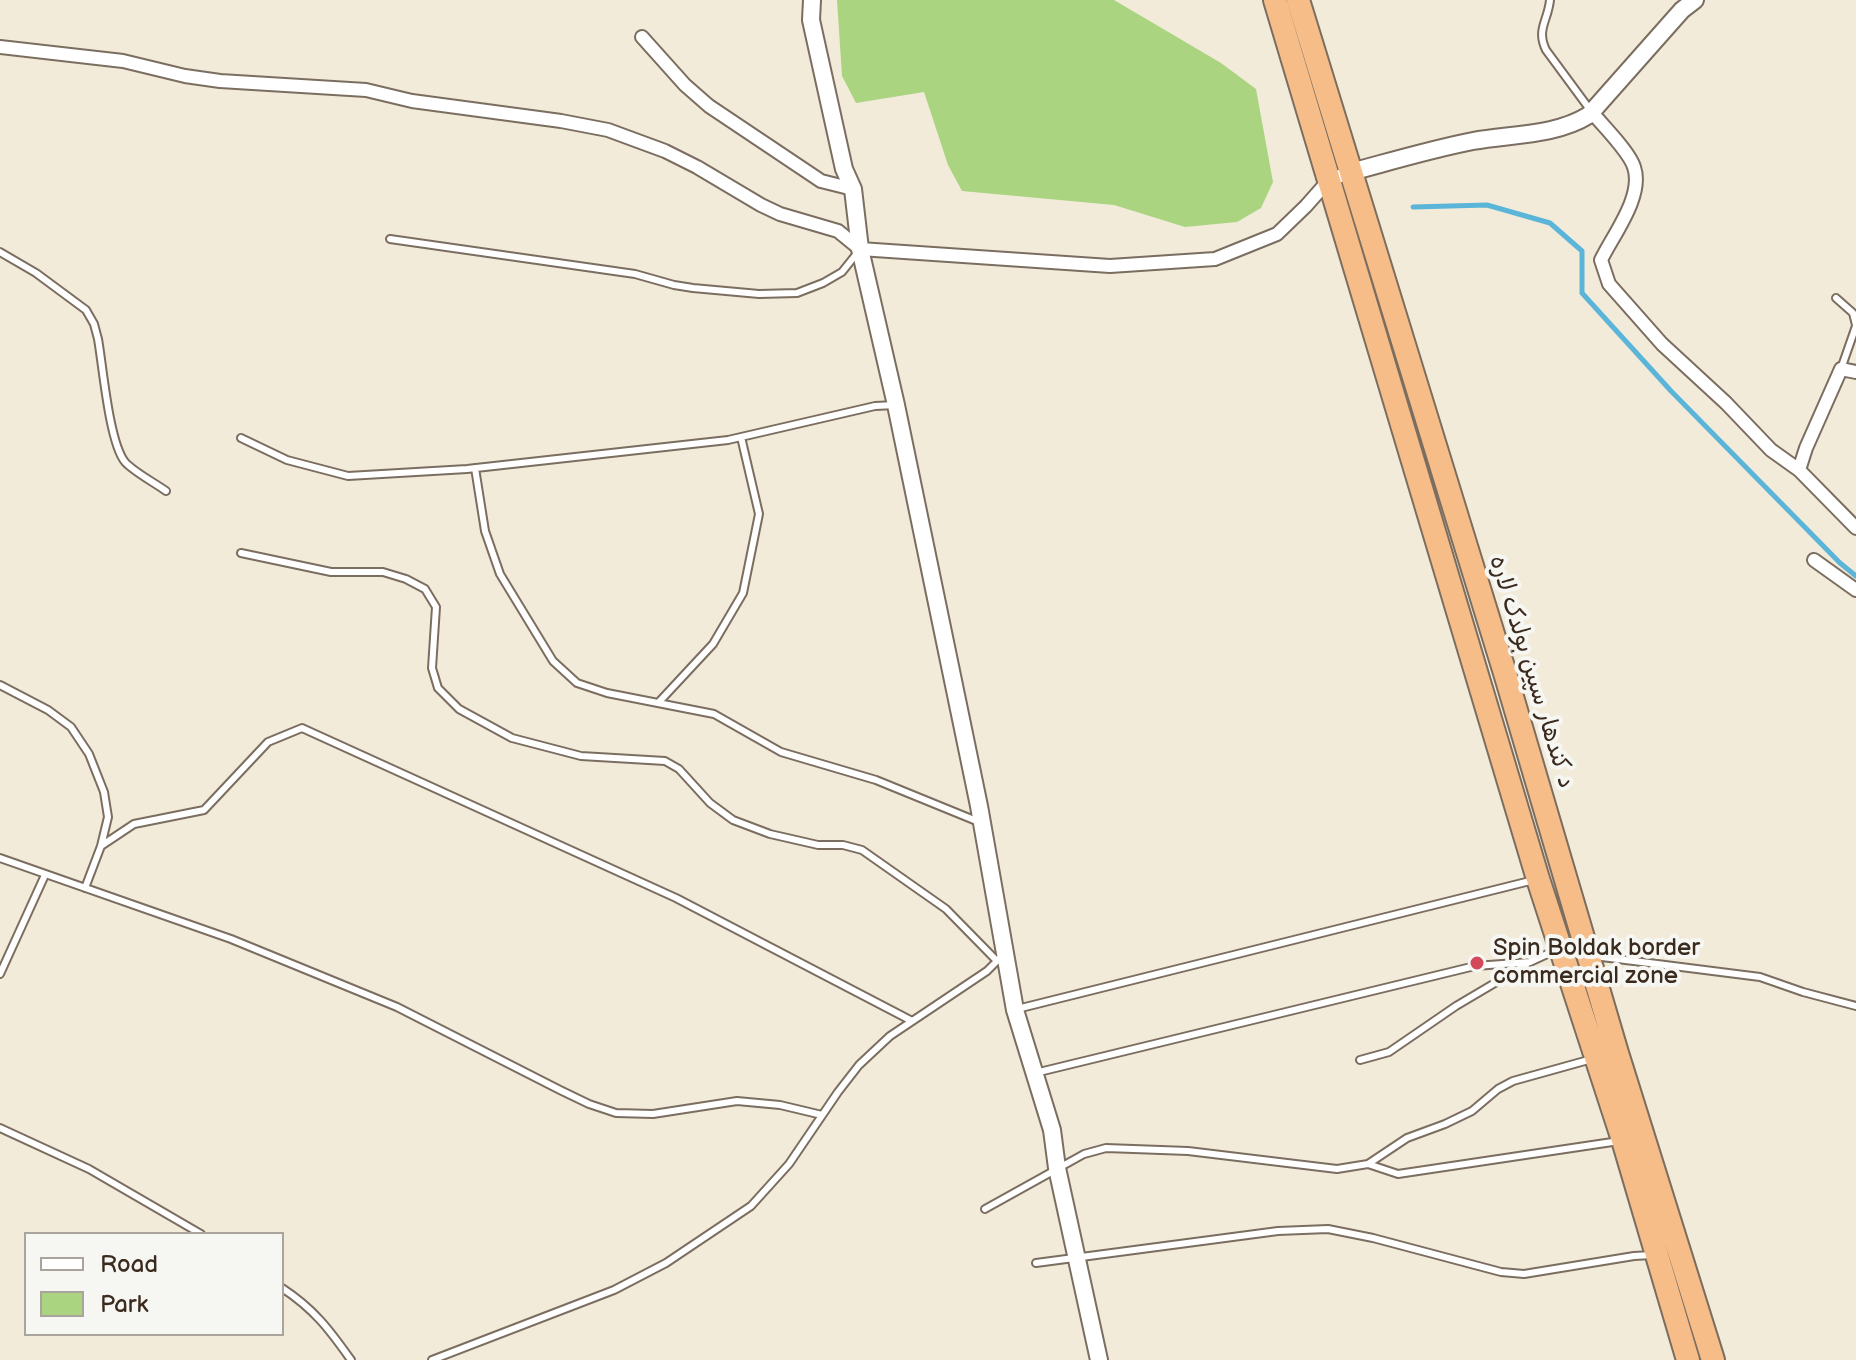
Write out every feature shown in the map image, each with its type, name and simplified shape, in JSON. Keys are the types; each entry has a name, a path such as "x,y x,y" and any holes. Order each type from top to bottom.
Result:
{"highway":[{"path":"1275,0 1538,879 1623,1140 1688,1360"},
{"name":"د کندهار سپین بولدک لاره","path":"1301,1 1630,1095 1713,1360"}],"street":[{"path":"812,0 814,35 844,169 853,189 860,249 896,405 982,824 1001,958 1052,1130 1057,1168 1099,1360"},
{"path":"0,47 123,61 220,81 366,90 412,101 608,130 665,151 780,214 838,231 860,249 1110,266 1215,259 1277,234 1329,180 1449,146 1562,127 1580,120 1682,10 1695,0"},
{"path":"642,37 685,85 709,106 821,181 853,189"},
{"path":"1591,111 1634,166 1636,186 1629,210 1601,260 1609,284 1662,344 1771,450 1799,470 1856,528"},
{"path":"1799,470 1841,369 1856,372"},
{"path":"1814,560 1856,590"}],"lane":[{"path":"1550,0 1541,40 1591,111"},
{"path":"390,239 635,274 693,288 759,294 797,293 823,283 842,272 860,249"},
{"path":"0,252 36,273 86,310 98,339 119,451 126,464 166,491"},
{"path":"1836,298 1853,313 1856,326 1841,369"},
{"path":"241,438 287,460 348,476 475,468 741,437 875,406 896,405"},
{"path":"659,702 713,644 743,593 759,514 741,437"},
{"path":"475,468 485,531 500,574 553,661 577,683 607,693 714,714 781,752 876,780 982,824"},
{"path":"241,553 331,572 383,572 425,589 436,607 432,668 438,688 459,709 512,738 581,756 665,761 679,769 710,803 733,820 770,834 818,845 843,845 862,850 946,909 1001,958 987,971 890,1036 859,1065 789,1164 751,1206 666,1263 614,1290 432,1360"},
{"path":"0,685 48,710 71,727 89,754 104,792 108,817 85,888"},
{"path":"101,846 134,824 204,810 268,742 302,728 676,898 912,1021"},
{"path":"0,858 231,939 397,1007 570,1095 616,1113 653,1114 737,1101 780,1105 822,1115"},
{"path":"0,974 45,875"},
{"path":"1015,1010 1538,879"},
{"path":"1360,1060 1389,1052 1456,1006 1530,962 1561,952 1760,977 1856,1006"},
{"path":"1035,1073 1475,966 1530,962"},
{"path":"985,1209 1084,1154 1106,1148 1188,1151 1337,1169 1368,1164 1407,1138 1472,1111 1498,1089 1513,1081 1595,1059"},
{"path":"0,1128 89,1169 198,1232"},
{"path":"1368,1164 1398,1174 1623,1140"},
{"path":"1036,1263 1278,1231 1328,1229 1501,1272 1524,1274 1656,1255"},
{"path":"284,1289 325,1324 351,1360"}],"green space":[{"path":"837,0 1114,0 1221,63 1256,89 1273,182 1261,208 1237,222 1185,227 1114,205 962,191 948,165 924,92 856,103 842,76"}],"waterway":[{"path":"1413,207 1487,205 1550,223 1582,251 1582,293 1671,391 1856,576"}],"place":[{"name":"Spin Boldak border commercial zone","path":"1477,963"}]}
